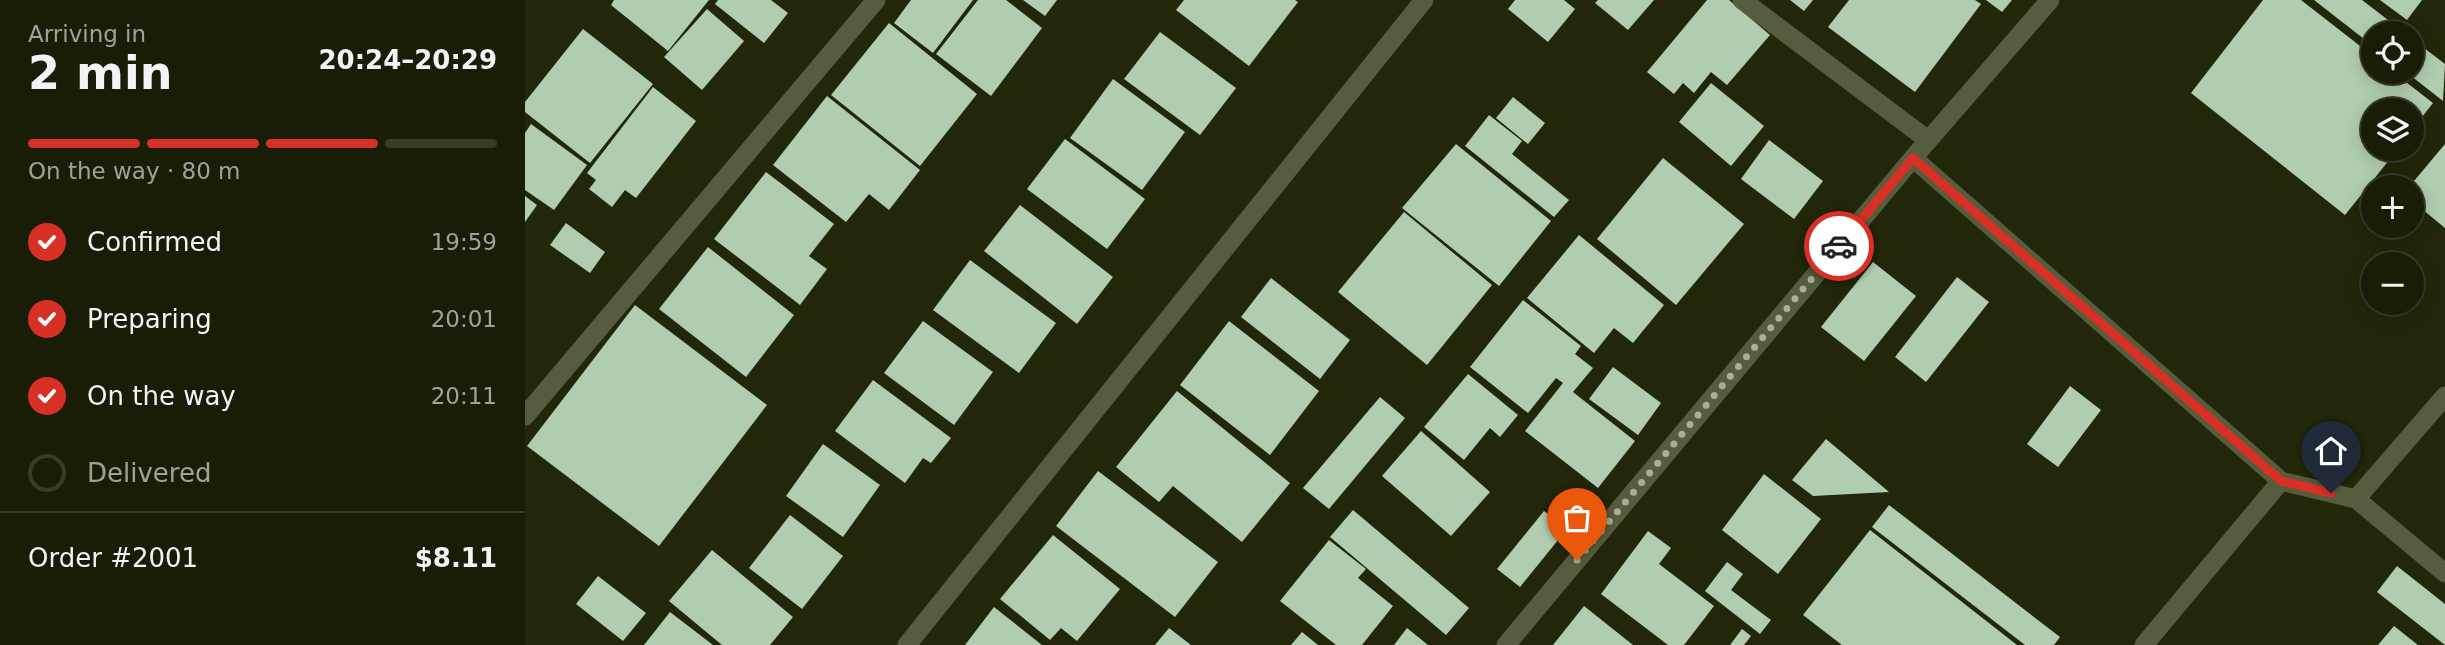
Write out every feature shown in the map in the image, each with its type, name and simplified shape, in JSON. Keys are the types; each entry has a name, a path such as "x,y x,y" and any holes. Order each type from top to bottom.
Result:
{"street":[{"path":"525,415 876,0"},
{"path":"907,645 1424,0"},
{"path":"1742,0 1928,140"},
{"path":"1506,645 1928,140 2050,0"},
{"path":"1913,158 2281,481 2356,499 2445,573"},
{"path":"2356,499 2445,396"},
{"path":"2144,645 2281,481"}],"building":[{"path":"614,0 709,0 668,51 611,5"},
{"path":"718,0 771,0 788,13 764,43 715,4"},
{"path":"911,0 973,0 933,53 894,23"},
{"path":"978,0 1006,0 1042,28 991,96 936,54"},
{"path":"1023,0 1057,0 1045,16"},
{"path":"1184,0 1298,2 1249,66 1176,10"},
{"path":"1515,0 1564,0 1575,9 1548,42 1508,9"},
{"path":"1598,0 1654,0 1628,30 1595,3"},
{"path":"1707,0 1729,0 1770,35 1727,85 1711,72 1694,93 1683,83 1674,94 1647,72"},
{"path":"1790,0 1813,0 1804,11"},
{"path":"1849,0 1975,0 1981,4 1915,92 1828,27"},
{"path":"1986,0 2012,0 2002,12"},
{"path":"2263,0 2301,0 2361,47 2361,84 2408,84 2433,103 2424,114 2424,98 2361,98 2361,161 2388,161 2377,175 2361,175 2361,195 2345,215 2191,93"},
{"path":"2314,0 2362,0 2389,21 2361,21 2361,37"},
{"path":"2380,0 2422,0 2407,20"},
{"path":"707,9 744,41 702,90 664,57"},
{"path":"889,23 977,94 920,166 831,95"},
{"path":"583,29 653,84 590,163 525,112 525,102"},
{"path":"1160,32 1236,88 1200,135 1124,79"},
{"path":"2424,48 2445,64 2443,101 2421,84 2424,84"},
{"path":"1113,79 1185,132 1142,190 1070,138"},
{"path":"1711,83 1764,126 1731,166 1679,122"},
{"path":"653,87 696,121 636,198 625,190 612,207 589,189 596,180 587,173"},
{"path":"827,96 920,170 889,210 869,194 846,222 773,165"},
{"path":"1513,97 1545,123 1528,144 1496,118"},
{"path":"1489,115 1522,141 1512,154 1569,200 1554,217 1465,146"},
{"path":"531,124 587,165 554,210 525,190 525,133"},
{"path":"1065,139 1145,199 1107,249 1027,189"},
{"path":"1769,140 1823,181 1794,219 1741,179"},
{"path":"1456,144 1551,221 1499,286 1402,208"},
{"path":"2445,144 2445,228 2424,211 2424,175 2419,175"},
{"path":"1663,158 1744,224 1676,305 1597,239"},
{"path":"766,172 834,224 809,256 827,269 800,305 714,239"},
{"path":"525,196 537,205 525,222"},
{"path":"1020,205 1113,277 1077,324 984,251"},
{"path":"1404,212 1492,285 1427,365 1338,292"},
{"path":"566,223 605,252 590,273 550,245"},
{"path":"1579,235 1664,305 1633,343 1614,328 1594,353 1527,298"},
{"path":"708,247 794,315 746,377 659,309"},
{"path":"970,260 1056,323 1019,373 933,310"},
{"path":"1873,262 1916,296 1864,361 1821,327"},
{"path":"1957,277 1989,302 1926,382 1895,357"},
{"path":"1271,278 1350,340 1320,379 1241,317"},
{"path":"1523,300 1581,346 1575,354 1593,368 1573,392 1635,441 1598,488 1525,431 1563,383 1556,378 1528,413 1470,367"},
{"path":"635,305 767,405 659,546 527,446"},
{"path":"923,321 993,372 954,425 884,373"},
{"path":"1229,321 1319,391 1270,455 1180,385"},
{"path":"1613,367 1661,403 1638,435 1589,399"},
{"path":"1468,374 1518,415 1500,437 1490,428 1464,460 1424,427"},
{"path":"873,380 951,438 931,463 923,458 905,483 835,431"},
{"path":"2070,386 2101,410 2058,467 2027,444"},
{"path":"1177,391 1290,483 1242,542 1173,486 1159,502 1116,467"},
{"path":"1380,397 1405,418 1329,509 1303,488"},
{"path":"1421,431 1490,492 1451,536 1382,476"},
{"path":"1826,439 1889,492 1813,496 1792,480"},
{"path":"823,444 880,485 843,537 786,496"},
{"path":"1098,471 1218,562 1175,617 1056,526"},
{"path":"1764,474 1821,519 1778,574 1722,530"},
{"path":"1889,505 2060,637 2054,645 2025,645 1872,527"},
{"path":"1353,510 1469,608 1446,635 1330,537"},
{"path":"1544,511 1567,529 1520,587 1497,569"},
{"path":"790,515 843,556 802,609 749,568"},
{"path":"1870,530 2017,645 1842,645 1803,615"},
{"path":"1648,531 1671,548 1659,564 1714,606 1684,645 1668,645 1601,594"},
{"path":"1053,535 1120,589 1077,641 1061,628 1050,640 1000,599"},
{"path":"1329,540 1366,569 1358,578 1393,606 1362,645 1336,645 1280,601"},
{"path":"712,550 793,617 770,645 722,645 669,601"},
{"path":"1727,562 1743,574 1731,590 1771,620 1760,634 1705,591"},
{"path":"2397,566 2445,604 2445,645 2377,592"},
{"path":"598,576 646,613 623,641 576,604"},
{"path":"1584,606 1633,645 1553,645"},
{"path":"994,607 1042,645 965,645"},
{"path":"670,612 713,645 644,645"},
{"path":"2394,626 2418,645 2378,645"},
{"path":"1169,628 1191,645 1155,645"},
{"path":"1407,628 1428,645 1394,645"},
{"path":"1742,629 1751,636 1744,645 1730,645"},
{"path":"1302,632 1318,645 1291,645"}],"way so far":[{"path":"1577,560 1839,246"}],"route":[{"path":"1839,246 1913,158 2281,481 2331,493"}]}
